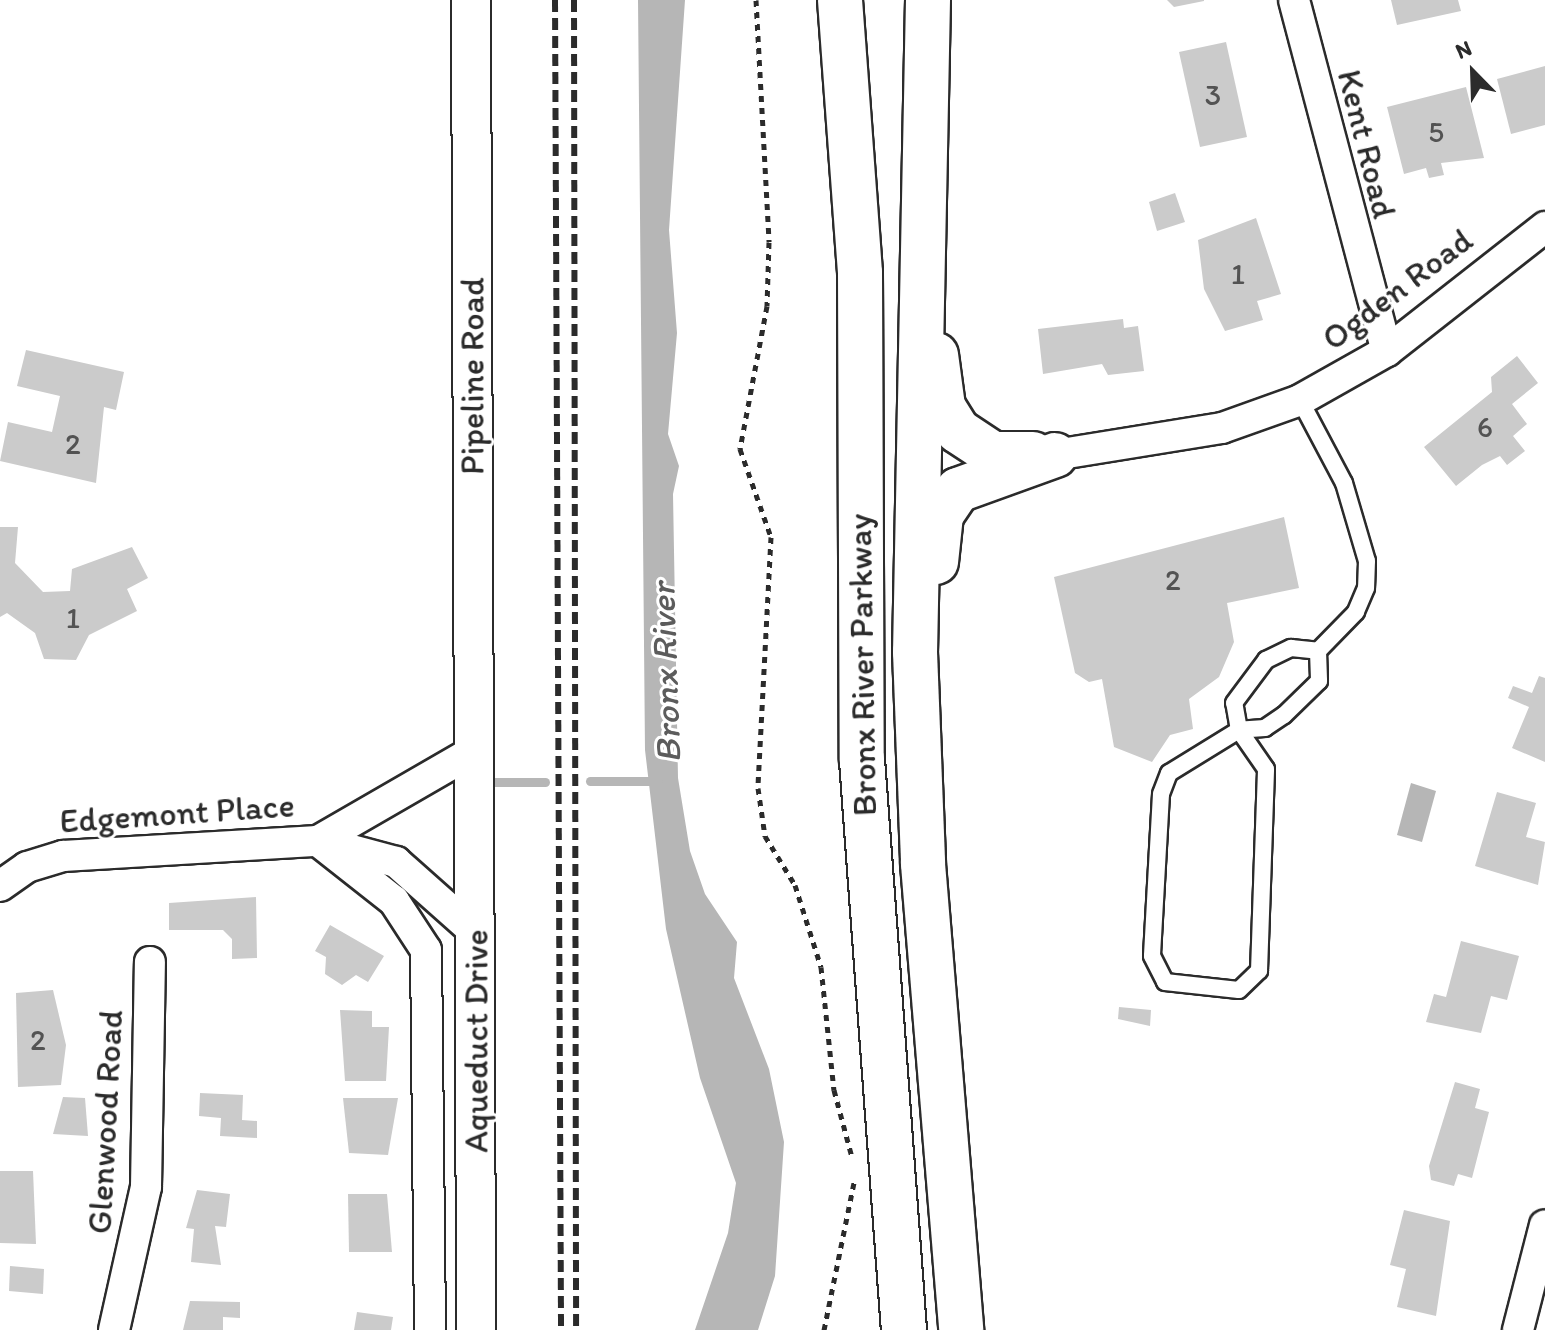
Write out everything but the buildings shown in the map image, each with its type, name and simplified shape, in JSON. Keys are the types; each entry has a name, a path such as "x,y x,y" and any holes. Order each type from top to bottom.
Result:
{"highway":[{"name":"Bronx River Parkway","path":"840,0 860,273 862,760 904,1330"},
{"name":"Bronx River Parkway","path":"928,0 925,229 917,343 920,812 961,1330"},
{"path":"925,229 939,393 950,420 993,454 1055,455"},
{"path":"920,812 937,655 941,515 970,482 1055,455"}],"street":[{"name":"Pipeline Road","path":"471,0 474,751"},
{"name":"Kent Road","path":"1294,0 1387,351"},
{"name":"Ogden Road","path":"1055,455 1222,428 1300,400 1387,351 1545,227"},
{"name":"Edgemont Place","path":"318,841 474,751"},
{"name":"Aqueduct Drive","path":"474,751 476,1330"},
{"name":"Edgemont Place","path":"0,886 27,867 63,856 318,841 396,862 476,933"},
{"name":"Aqueduct Drive","path":"318,841 394,901 426,950 430,1330"},
{"name":"Glenwood Road","path":"114,1330 146,1187 150,962"},
{"path":"1518,1330 1545,1225"}],"lane":[{"path":"1300,400 1344,483 1367,561 1356,612 1318,651 1319,681 1265,728 1239,730 1169,773 1161,794 1156,973 1180,988 1239,990 1259,971 1266,769 1239,730 1234,703 1266,660 1291,648 1318,651"}],"path":[{"path":"756,0 769,242 767,306 740,449 771,537 758,788 765,836 795,885 821,967 834,1090 855,1175 824,1330"}],"water":[{"name":"Bronx River","path":"638,0 685,0 669,230 677,333 668,434 679,466 673,494 678,778 690,851 705,894 737,942 734,978 769,1069 784,1142 775,1276 758,1330 695,1330 728,1233 736,1183 700,1078 666,929 645,750"},
{"path":"1411,783 1436,791 1422,842 1397,835"}],"waterway":[{"name":"Bronx River","path":"590,781 658,781"},
{"path":"495,782 545,782"}],"railway":[{"path":"555,0 561,1330"},
{"path":"574,0 576,1330"}]}
